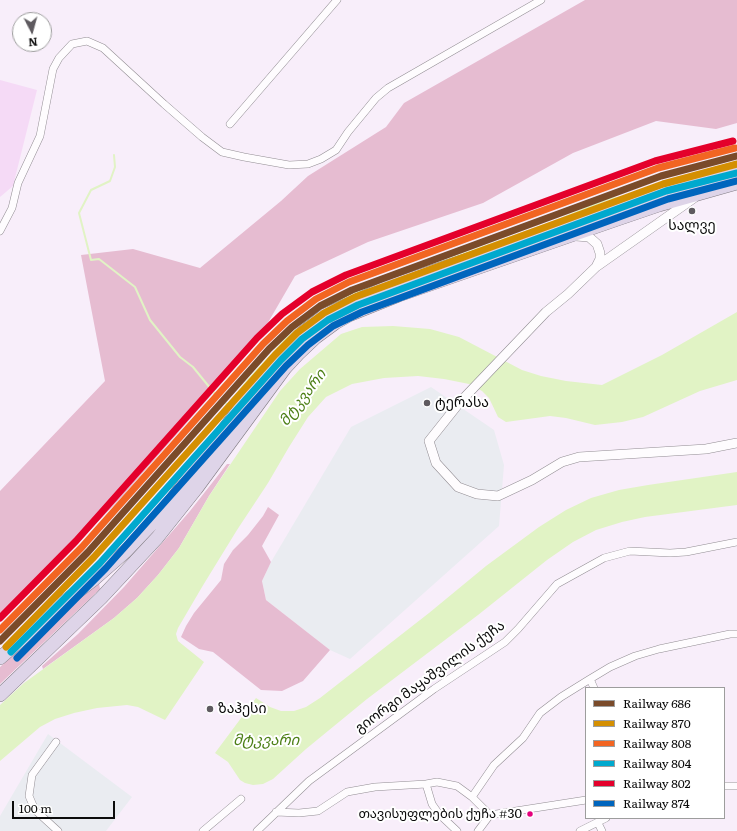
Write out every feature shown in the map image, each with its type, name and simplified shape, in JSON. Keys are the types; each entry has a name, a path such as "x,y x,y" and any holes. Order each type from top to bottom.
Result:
{"highway":[{"path":"0,658 64,602 93,580 126,551 163,512 274,362 302,333 324,315 388,287 448,266 690,185 737,171"},
{"path":"0,695 101,598 157,538 285,368 320,333 342,319 371,306 659,205 737,184"}],"street":[{"path":"230,124 337,0"},
{"path":"0,231 12,208 18,183 40,136 53,69 59,58 72,44 87,41 103,48 164,104 222,152 290,165 308,164 321,159 336,150 348,132 371,104 388,88 541,0"},
{"path":"704,192 596,267 568,294 546,312 460,402 429,441 436,463 458,487 477,494 498,496 532,480 562,462 580,457 706,449 737,443"},
{"path":"568,236 589,237 597,244 600,259 596,267"},
{"name":"გიორგი მაყაშვილის ქუჩა","path":"257,831 309,781 434,689 505,642 557,584 604,558 630,551 651,551 670,554 737,542"},
{"path":"472,797 494,765 523,738 540,713 590,679 610,667 635,656 673,646 737,634"},
{"path":"590,679 594,687"},
{"path":"56,742 32,775 30,796 35,810 58,831"},
{"path":"276,812 299,813 318,811 347,792 375,787 437,782 457,786 472,797 490,814"},
{"path":"426,784 432,804 439,814 457,831"},
{"path":"725,786 737,786"},
{"path":"203,831 241,799"},
{"path":"478,831 490,814 585,800"},
{"path":"580,831 604,819"},
{"path":"598,823 602,831"}],"shaded area":[{"path":"585,0 737,0 737,123 716,129 656,121 573,153 483,203 368,242 295,276 255,345 120,499 0,622 0,491 105,381 81,255 133,249 200,268 281,201 308,176 386,127 404,103"},
{"path":"0,80 37,90 13,186 0,197"},
{"path":"431,387 494,430 504,465 499,526 350,659 330,650 266,600 262,581 271,562 351,427"},
{"path":"227,464 230,464 209,496 179,548 158,575 137,598 114,618 43,669 42,666 78,634 124,587 190,511"},
{"path":"268,507 279,515 262,546 271,562 262,581 266,600 330,650 303,681 282,691 261,690 213,652 199,649 181,637 194,613 221,580 224,564 233,550 248,535"},
{"path":"99,583 100,589 0,684 0,667 39,632"},
{"path":"48,734 132,797 106,831 0,831 0,816"}],"water":[{"path":"737,312 737,380 700,391 643,417 622,422 595,425 550,416 506,422 498,417 489,398 482,391 469,384 418,376 384,378 352,384 326,397 308,417 178,628 176,634 178,641 204,662 165,720 138,707 127,705 97,708 74,713 55,719 40,727 0,761 0,705 24,683 114,618 137,598 158,575 179,548 209,496 280,391 300,369 341,334 362,327 393,326 430,329 459,337 522,370 541,376 566,381 602,385 662,355"},
{"name":"მტკვარი","path":"737,472 737,505 645,517 622,522 596,530 573,542 547,560 478,615 367,699 306,749 273,779 263,784 253,785 245,783 240,780 228,762 215,753 256,698 270,707 281,711 294,711 306,707 320,698 429,613 486,566 539,527 566,510 591,498 619,490"}],"waterway":[{"path":"114,155 115,167 110,181 91,190 79,213 91,260 99,259 135,287 150,320 180,357 193,367 215,394"},
{"path":"419,270 556,221 608,199 625,197 737,162"},
{"path":"302,325 318,311 352,293 379,284"},
{"path":"228,405 249,379 296,330"},
{"path":"225,403 231,406"}],"rail line":[{"name":"802","path":"0,618 76,541 257,338 282,314 312,292 346,275 655,161 733,141"},
{"name":"808","path":"0,630 82,547 263,344 287,321 316,299 349,282 658,168 735,148"},
{"name":"686","path":"0,641 88,552 269,349 292,327 320,306 352,290 661,176 737,156"},
{"name":"870","path":"6,647 94,557 275,355 297,333 324,313 355,297 663,184 737,164"},
{"name":"804","path":"11,652 100,563 281,360 302,339 328,320 358,305 666,191 737,173"},
{"name":"874","path":"17,658 106,568 286,366 308,345 333,326 362,312 668,199 737,181"}],"place":[{"name":"სალვე","path":"692,211"},
{"name":"ტერასა","path":"427,403"},
{"name":"ზაჰესი","path":"210,709"},
{"name":"თავისუფლების ქუჩა #30","path":"530,814"}]}
